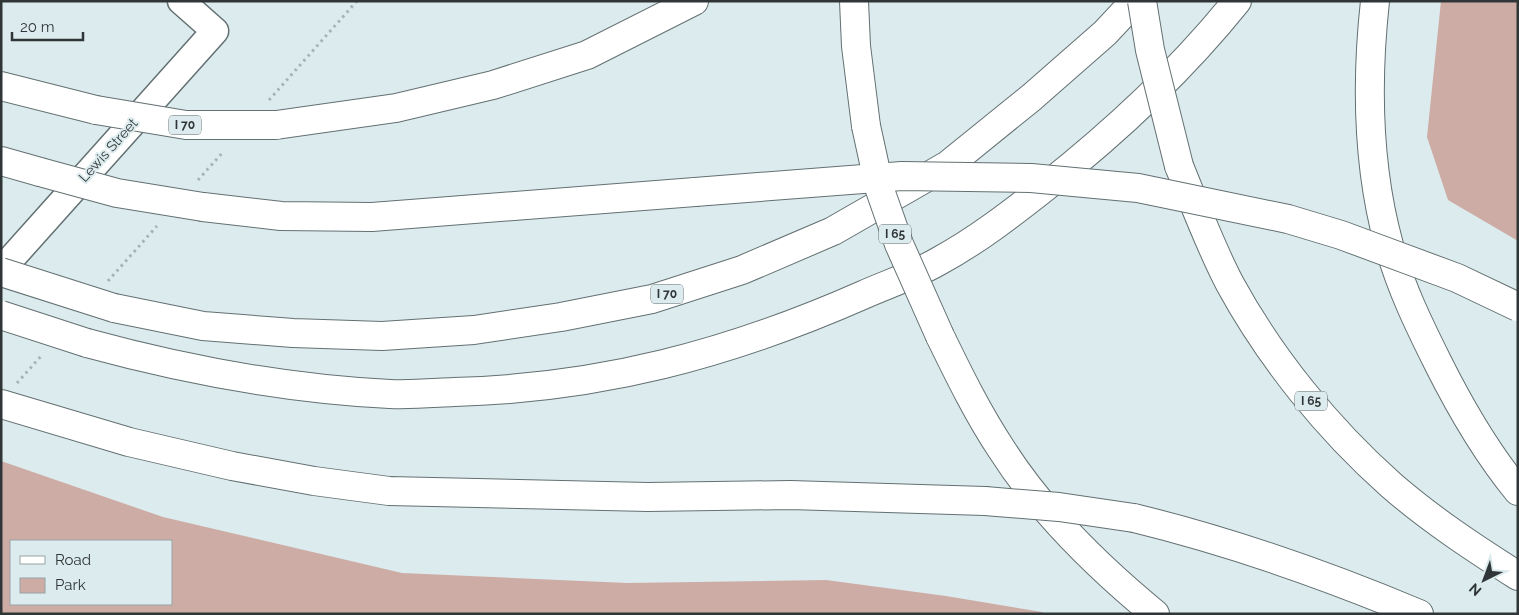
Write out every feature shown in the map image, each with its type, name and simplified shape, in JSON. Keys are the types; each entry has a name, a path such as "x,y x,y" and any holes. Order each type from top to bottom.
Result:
{"highway":[{"name":"I 70","path":"1,86 96,110 186,125 276,125 396,108 493,84 587,55 694,1"},
{"name":"I 65","path":"854,1 856,46 866,126 880,190 898,244 940,336 973,403 1002,452 1035,496 1093,558 1155,614"},
{"name":"I 70","path":"1,271 114,308 203,326 293,334 382,336 474,330 561,317 652,299 742,270 833,231 948,165 1032,97 1105,32 1135,1"},
{"name":"I 65","path":"1142,1 1150,50 1179,166 1230,284 1264,337 1300,389 1344,439 1392,485 1478,550 1518,576"},
{"path":"1,315 87,344 180,366 268,381 392,394 489,391 588,381 666,364 761,337 940,261 1015,211 1093,150 1149,99 1237,1"},
{"path":"1375,1 1368,81 1372,156 1378,203 1389,246 1408,300 1464,416 1484,447 1518,491"},
{"path":"1,161 117,193 203,207 281,216 372,217 902,176 1031,178 1138,188 1279,217 1341,235 1457,278 1518,306"},
{"path":"11,408 129,442 232,466 314,482 389,491 648,496 790,495 985,501 1059,507 1134,518 1196,533 1335,580 1419,614"}],"street":[{"name":"Lewis Street","path":"1,271 215,31 181,1"}],"green space":[{"path":"1441,1 1518,1 1518,241 1448,200 1427,137"},
{"path":"1,461 163,517 402,573 627,583 826,580 946,596 1042,612 1044,614 1,614"}]}
